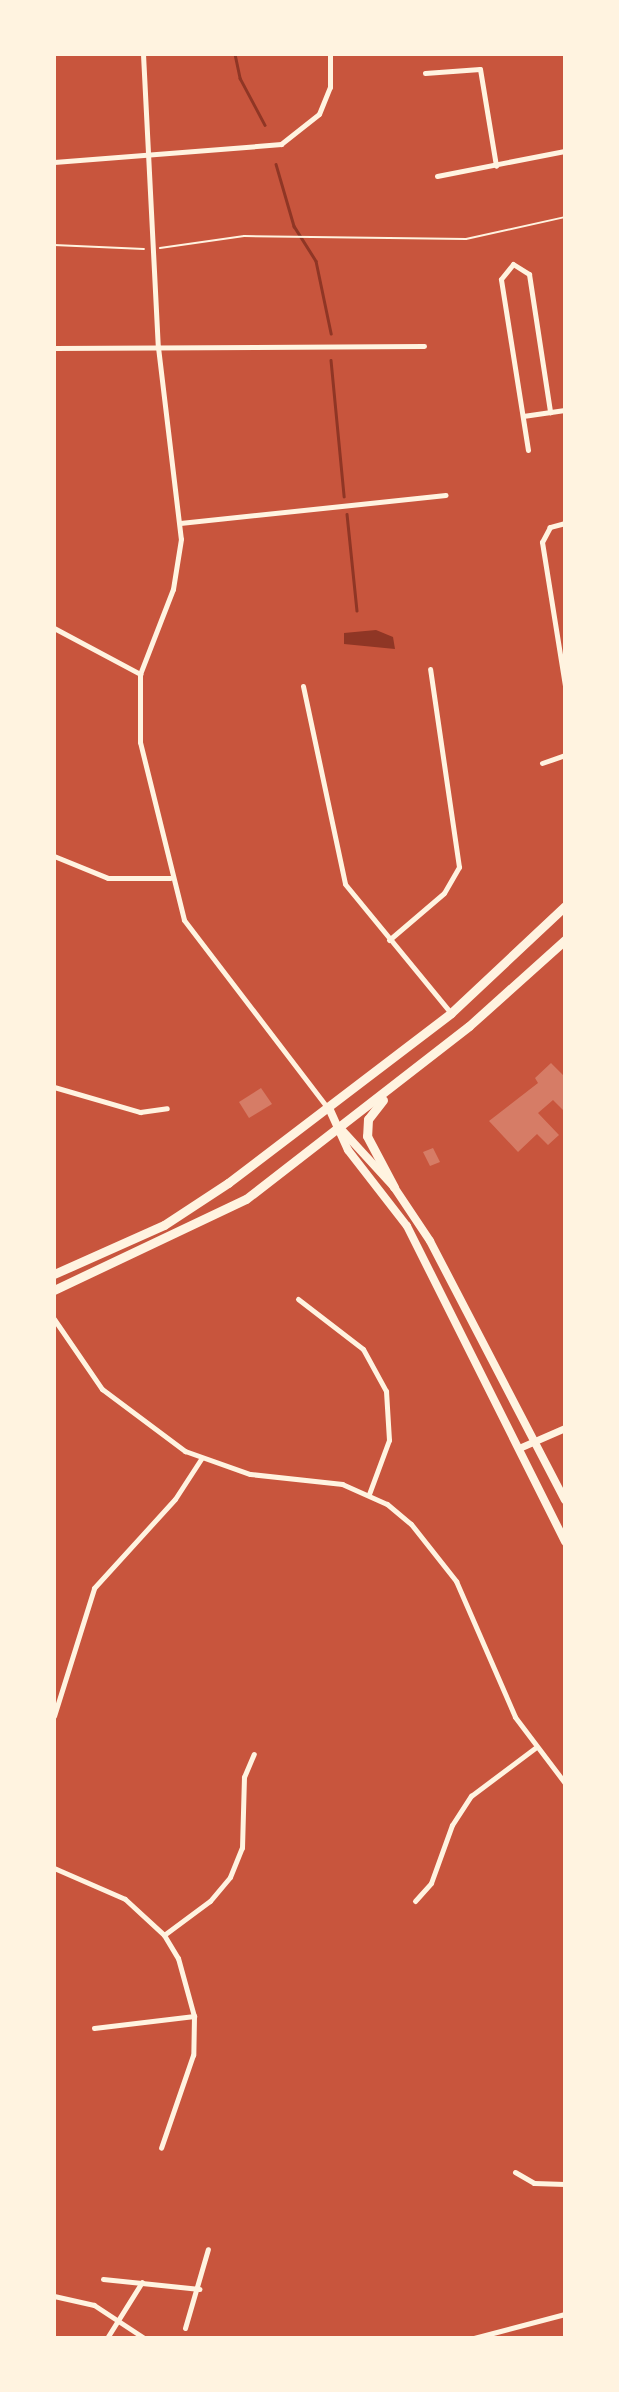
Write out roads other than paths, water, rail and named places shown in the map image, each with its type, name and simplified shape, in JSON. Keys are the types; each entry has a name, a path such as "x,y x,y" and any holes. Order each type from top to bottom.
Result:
{"main road":[{"path":"54,1274 164,1225 329,1108 451,1013 565,906"},
{"path":"54,1290 223,1212 395,1086 565,940"},
{"path":"395,1086 366,1129 394,1187 536,1441 565,1500"},
{"path":"329,1108 348,1150 407,1226 565,1542"},
{"path":"340,1128 394,1187"}],"street":[{"path":"143,54 158,347 180,523 178,570 140,674 140,742 170,878 195,939 329,1108"},
{"path":"54,162 269,147 293,139 325,102 330,54"},
{"path":"425,73 480,69 496,166"},
{"path":"437,176 565,151"},
{"path":"528,450 501,279 513,264 529,274 550,412"},
{"path":"54,348 424,346"},
{"path":"523,416 565,410"},
{"path":"180,523 446,495"},
{"path":"565,523 550,527 542,542 565,686"},
{"path":"54,628 140,674"},
{"path":"557,640 565,638"},
{"path":"389,940 444,893 459,866 430,669"},
{"path":"303,686 341,873 389,940 451,1013"},
{"path":"542,763 565,755"},
{"path":"54,856 108,878 170,878"},
{"path":"54,1087 140,1112 167,1108"},
{"path":"298,1299 363,1349 386,1391 389,1440 369,1494"},
{"path":"54,1319 102,1389 201,1459 250,1474 327,1480 369,1494 411,1524 444,1563 535,1748 565,1783"},
{"path":"519,1448 565,1428"},
{"path":"54,1716 94,1588 175,1499 201,1459"},
{"path":"415,1900 431,1883 449,1832 471,1796 535,1748"},
{"path":"164,1935 211,1901 230,1877 242,1848 244,1777 254,1754"},
{"path":"54,1868 117,1895 164,1935 182,1968 194,2016 189,2074 161,2148"},
{"path":"94,2028 194,2016"},
{"path":"516,2172 534,2183 565,2184"},
{"path":"185,2328 199,2289 208,2249"},
{"path":"103,2279 199,2289"},
{"path":"107,2338 142,2281"},
{"path":"54,2296 94,2305 144,2338"},
{"path":"474,2338 565,2314"}],"waterway":[{"path":"235,54 240,78 265,125"},
{"path":"276,164 294,226 316,261 331,333"},
{"path":"331,360 344,496"},
{"path":"347,514 357,610"}]}
